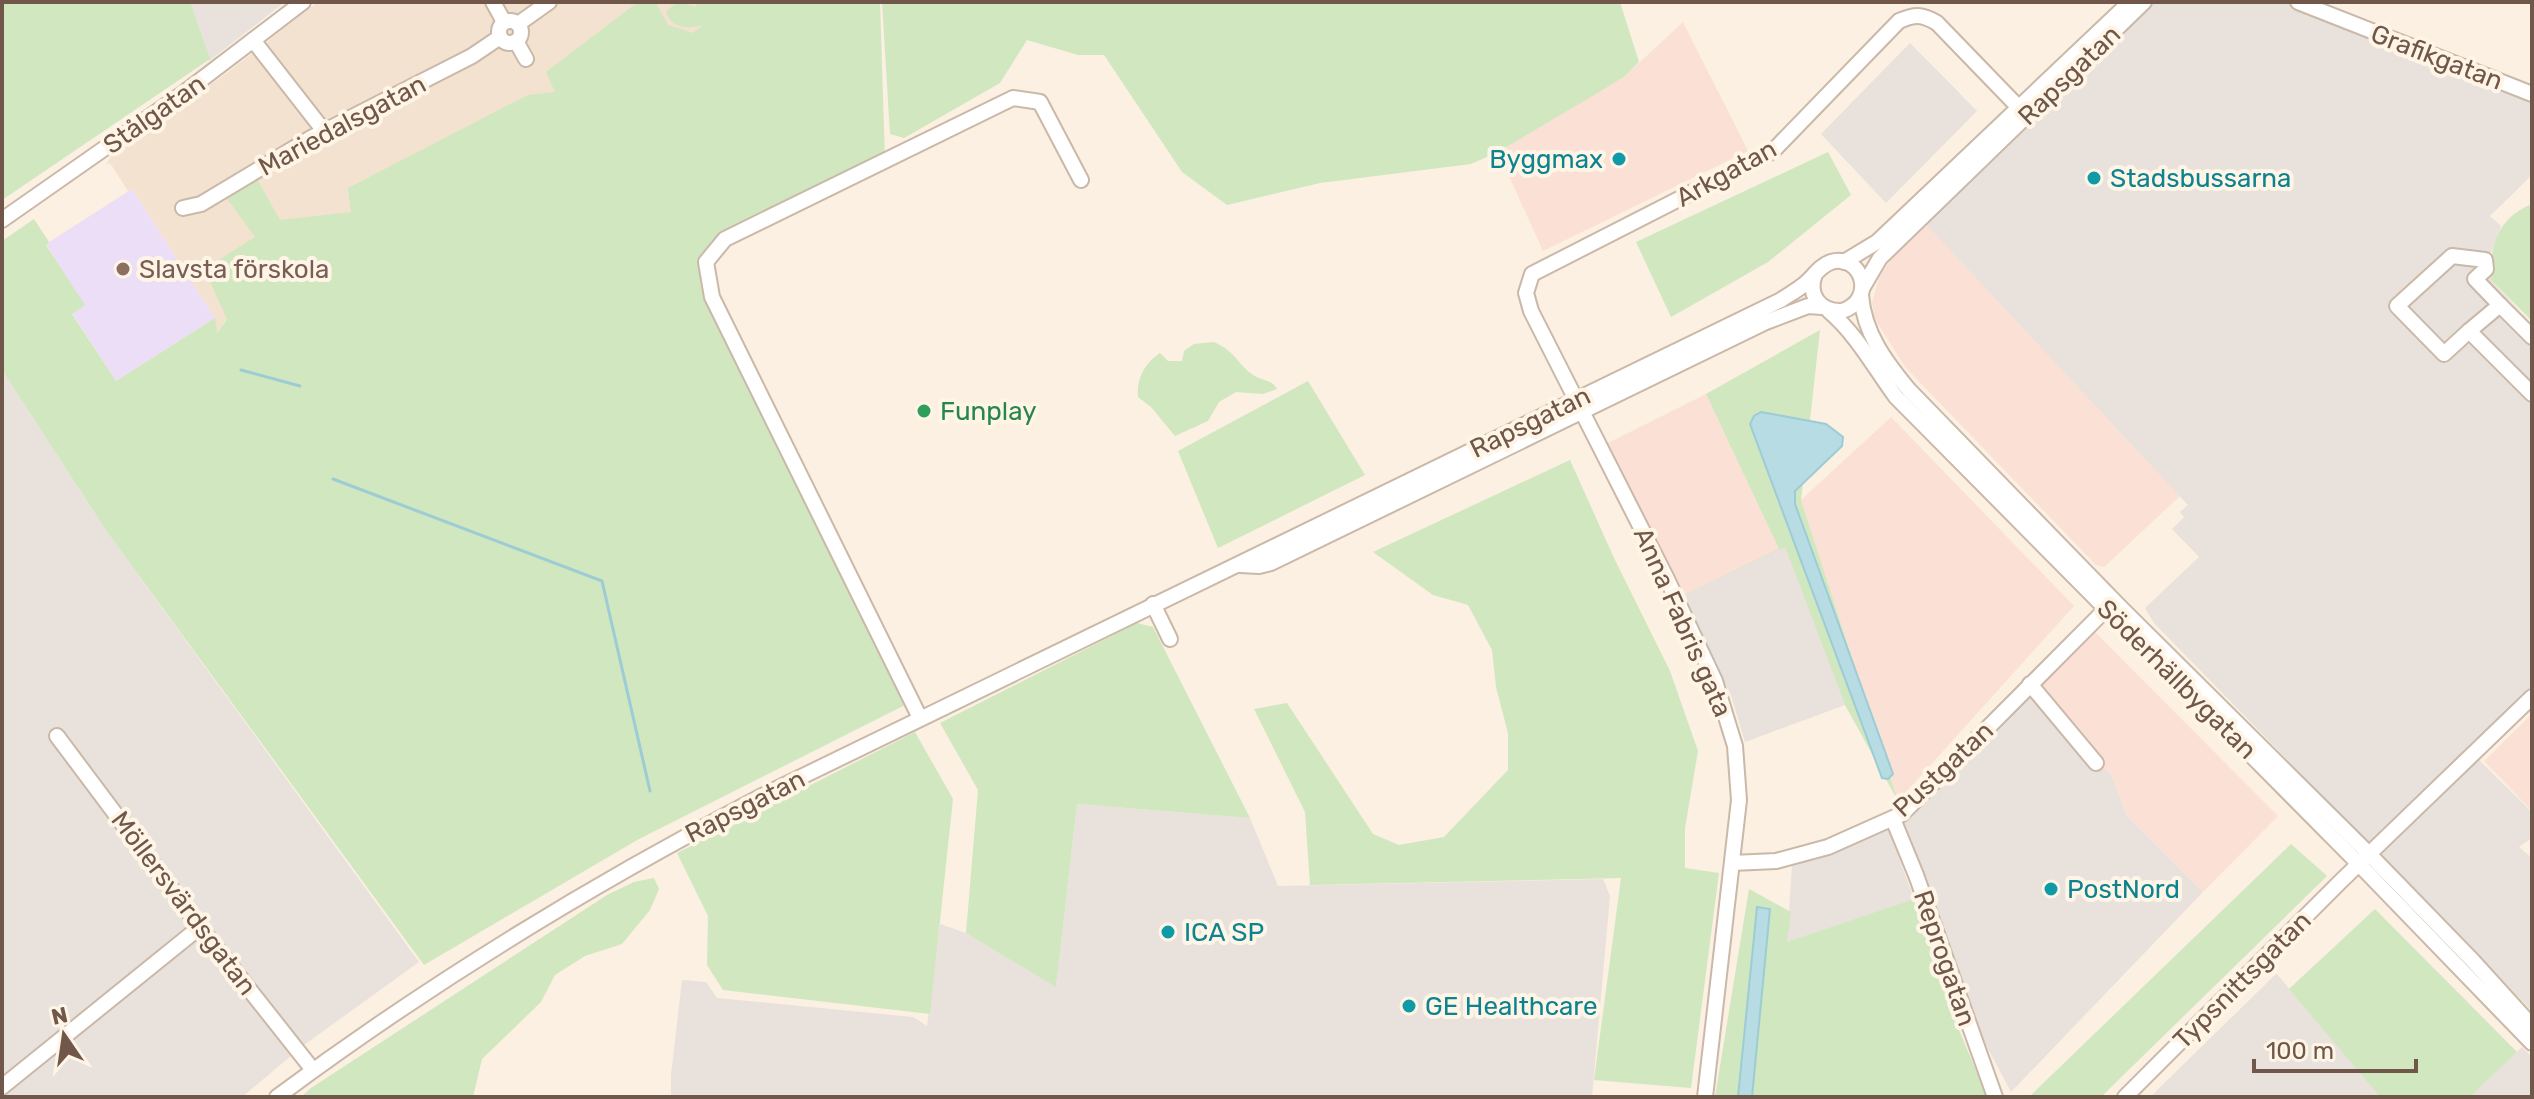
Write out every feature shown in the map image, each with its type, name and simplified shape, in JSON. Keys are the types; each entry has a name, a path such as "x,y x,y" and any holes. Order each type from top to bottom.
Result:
{"street":[{"name":"Stålgatan","path":"2,220 185,92 303,2"},
{"path":"493,2 508,28 521,32 516,41 526,59"},
{"name":"Mariedalsgatan","path":"183,208 201,204 324,131 472,56 549,2"},
{"name":"Grafikgatan","path":"2298,2 2532,94"},
{"name":"Rapsgatan","path":"1862,291 1880,258 2023,112 2136,3"},
{"name":"Arkgatan","path":"1578,406 1531,311 1526,293 1532,274 1773,151 1899,21 1911,15 1924,15 1937,23 2023,112"},
{"path":"253,40 324,131"},
{"path":"920,718 712,297 706,262 725,239 1013,98 1040,102 1081,180"},
{"name":"Rapsgatan","path":"1844,262 1877,242 2023,112"},
{"path":"2500,305 2444,354 2397,306 2452,256 2485,260 2486,269 2475,279 2532,337"},
{"path":"1844,262 1858,271 1862,291 1848,309 1826,309 1817,302 1812,288 1815,274 1828,263 1844,262"},
{"name":"Rapsgatan","path":"1578,406 1781,300 1815,274"},
{"name":"Söderhällbygatan","path":"1862,291 1864,320 1893,371 2110,605"},
{"name":"Rapsgatan","path":"277,1097 460,970 655,852 762,796 1153,604 1241,565 1265,550 1578,406 1787,313 1808,306 1826,309"},
{"name":"Söderhällbygatan","path":"1826,309 1858,340 1896,397 2364,859 2473,961 2532,1026"},
{"path":"2469,331 2532,394"},
{"name":"Anna Fabris gata","path":"1578,406 1667,579 1715,681 1735,746 1739,800 1705,1097"},
{"path":"1153,604 1170,639"},
{"name":"Pustgatan","path":"1732,863 1776,861 1828,847 1902,814 2110,605"},
{"path":"2030,684 2096,763"},
{"name":"Typsnittsgatan","path":"2125,1097 2532,697"},
{"name":"Möllersvärdsgatan","path":"57,736 200,927 313,1070"},
{"name":"Reprogatan","path":"1893,819 1995,1097"},
{"name":"Söderhällbygatan","path":"2364,859 2532,1043"},
{"path":"2,1087 200,927"}],"shaded area":[{"path":"189,2 285,2 209,61"},
{"path":"318,2 803,2 251,284 216,334 215,318 132,189 128,191 110,163 106,165 111,156 227,73"},
{"path":"2143,2 2298,2 2532,93 2532,175 2490,216 2501,226 2490,255 2491,280 2532,324 2532,699 2474,755 2532,812 2532,838 2519,847 2532,858 2532,1011 2154,623 2145,608 2199,557 2172,529 2184,517 2180,512 2188,505 1921,219"},
{"path":"1683,22 1748,151 1543,251 1498,152 1625,76"},
{"path":"1910,43 1977,111 1886,203 1821,134"},
{"name":"Slavsta förskola","path":"132,189 215,318 116,381 72,313 84,305 46,244"},
{"path":"1927,225 2180,496 2104,567 2096,565 1905,367 1875,319 1872,303 1879,278 1892,258"},
{"path":"2,370 107,532 419,962 304,1045 242,1097 2,1097"},
{"path":"1706,394 1779,549 1681,596 1606,444"},
{"path":"1891,417 2074,606 1898,801 1801,500"},
{"path":"1785,546 1845,705 1745,742 1731,695 1681,596"},
{"path":"2093,630 2278,816 2203,892 2127,816 2111,774 2096,763 2034,689"},
{"path":"2034,689 2096,763 2111,774 2127,816 2203,892 2011,1092 1985,1043 1899,822"},
{"path":"2532,714 2532,811 2484,761"},
{"path":"1077,804 1250,818 1278,886 1603,879 1610,896 1592,1097 671,1097 682,980 706,982 717,998 913,1017 927,1026 940,924 966,933 1056,986"},
{"path":"1888,828 1914,899 1787,943 1792,866 1831,855"},
{"path":"2276,974 2380,1097 2150,1097"},
{"path":"2522,1047 2532,1057 2532,1097 2470,1097"}],"green space":[{"path":"2,2 190,2 210,59 2,200"},
{"path":"638,2 661,2 657,5 668,25 693,33 703,25 680,26 668,17 666,11 678,2 697,7 695,2 880,2 885,160 725,239 706,262 712,297 911,702 639,839 424,965 107,532 2,370 2,241 34,219 49,242 46,245 85,305 72,314 116,381 215,318 217,333 227,319 204,269 255,237 226,197 257,179 280,220 351,212 348,188 528,95 555,92 546,72"},
{"path":"882,2 1620,2 1639,62 1625,76 1601,91 1498,152 1471,164 1320,183 1227,205 1182,172 1104,55 1078,55 1027,40 1000,83 904,138 890,134"},
{"path":"1828,152 1851,195 1768,262 1671,317 1636,242"},
{"path":"2532,204 2532,321 2491,280 2491,267 2498,234 2511,217"},
{"path":"1820,330 1801,500 1898,801 1845,705 1785,547 1681,596 1779,549 1706,394"},
{"path":"1214,342 1228,350 1250,372 1277,389 1263,394 1236,392 1219,402 1208,421 1175,436 1151,407 1138,397 1140,378 1150,361 1160,353 1168,361 1182,361 1184,351 1194,344"},
{"path":"1308,381 1365,475 1218,548 1178,451"},
{"path":"1570,460 1670,671 1698,751 1685,828 1685,868 1719,873 1691,1088 1594,1080 1621,878 1310,885 1305,812 1254,709 1287,703 1373,834 1399,845 1444,837 1508,770 1508,733 1496,687 1492,650 1468,605 1433,595 1373,552"},
{"path":"1137,623 1153,627 1250,818 1077,804 1056,987 966,933 978,790 940,723"},
{"path":"915,732 953,799 930,1014 723,990 707,965 708,916 677,853"},
{"path":"2291,844 2327,876 2101,1097 2029,1097"},
{"path":"654,878 659,889 650,910 622,944 585,956 555,975 541,1002 482,1059 473,1097 301,1097 607,895 634,882"},
{"path":"1749,889 1791,912 1787,942 1914,899 1959,1030 1987,1097 1715,1097"},
{"path":"2375,909 2517,1052 2470,1097 2380,1097 2289,989"}],"water":[{"path":"1761,412 1826,424 1843,437 1842,446 1795,491 1795,504 1893,774 1888,779 1882,778 1750,424 1754,416"},
{"path":"1757,907 1770,909 1752,1097 1738,1097"}],"waterway":[{"path":"241,370 300,386"},
{"path":"333,479 602,581 650,791"}],"place":[{"name":"Byggmax","path":"1619,159"},
{"name":"Stadsbussarna","path":"2094,178"},
{"name":"Slavsta förskola","path":"123,269"},
{"name":"Funplay","path":"924,411"},
{"name":"PostNord","path":"2051,889"},
{"name":"ICA SP","path":"1168,932"},
{"name":"GE Healthcare","path":"1409,1006"}]}
